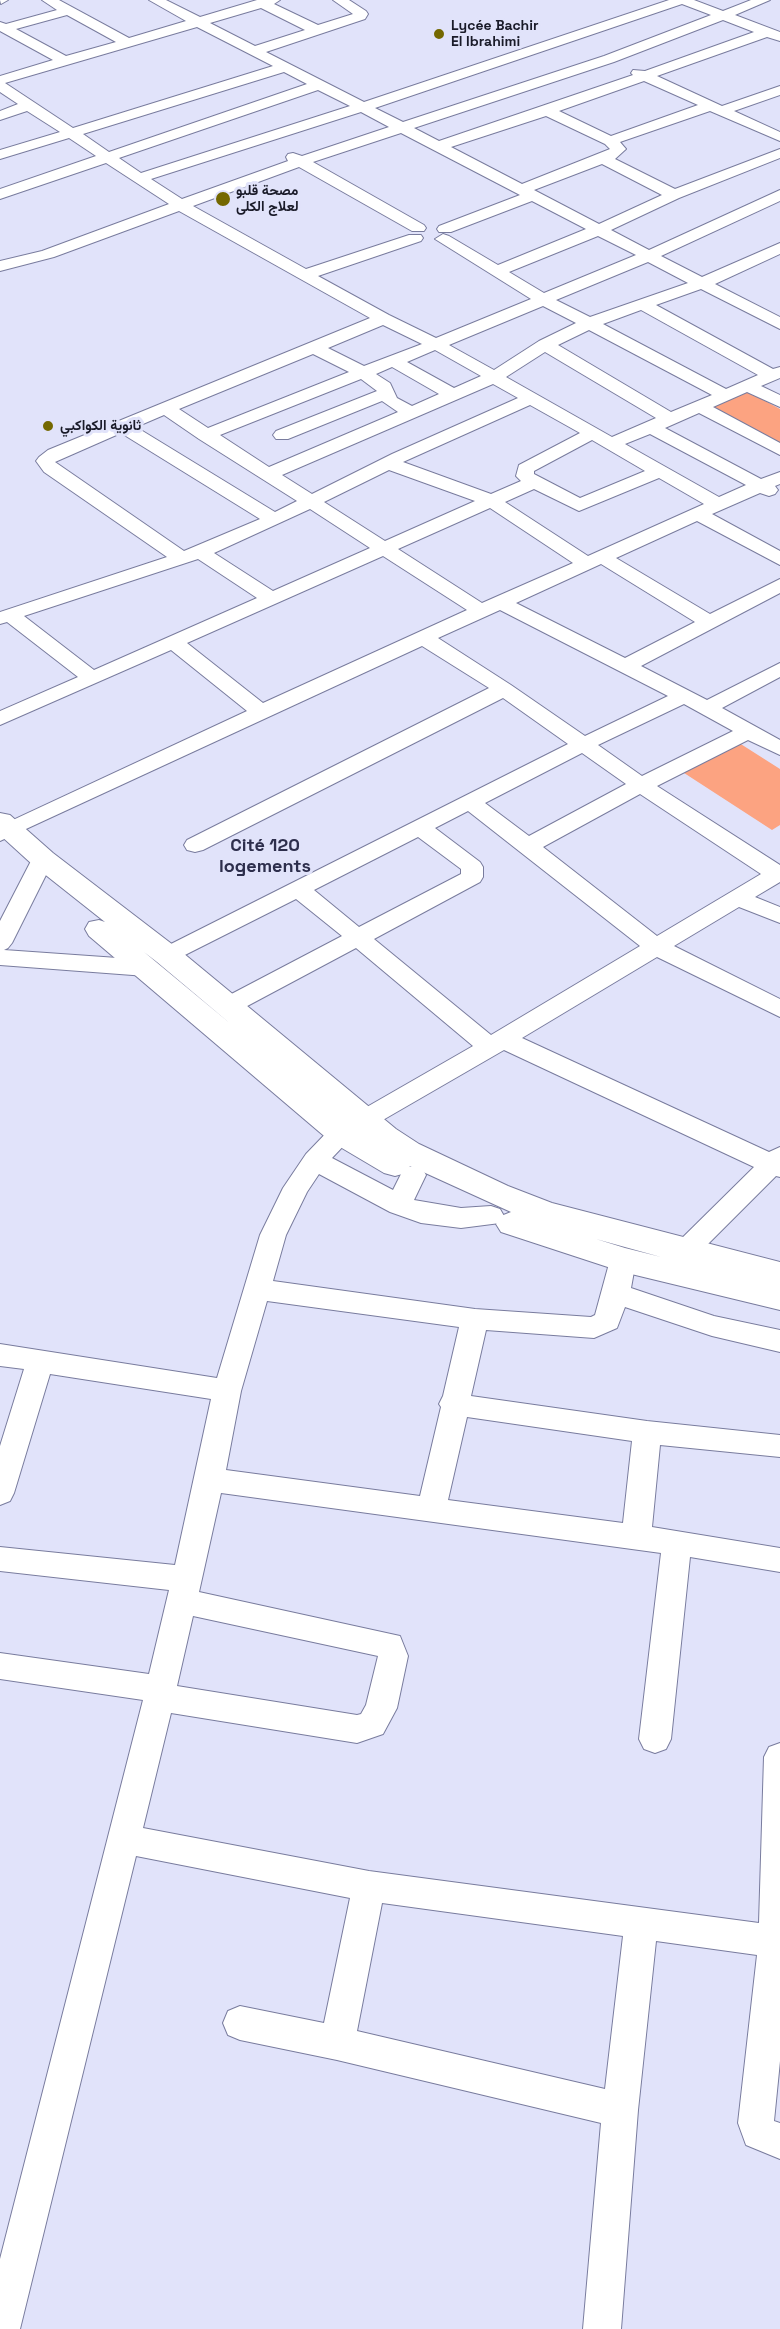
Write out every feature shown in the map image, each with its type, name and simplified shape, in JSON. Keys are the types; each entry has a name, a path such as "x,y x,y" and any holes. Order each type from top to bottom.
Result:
{"main road":[{"path":"3,834 38,868 156,962 353,1126 413,1175 441,1192 491,1216 560,1241 623,1260 780,1297"},
{"path":"156,962 228,1006 353,1126 497,1194 544,1213 780,1274"}],"street":[{"path":"49,0 126,42"},
{"path":"156,0 780,324"},
{"path":"254,51 361,15 340,0"},
{"path":"140,178 363,107 682,0 774,35"},
{"path":"0,266 48,254 302,161 609,59 763,0"},
{"path":"0,80 267,2 317,30"},
{"path":"3,27 69,11"},
{"path":"3,27 63,60"},
{"path":"440,146 774,35"},
{"path":"609,59 780,137"},
{"path":"0,155 286,67"},
{"path":"0,194 320,84"},
{"path":"0,86 180,205 383,319 436,344 717,504"},
{"path":"610,141 780,90"},
{"path":"180,101 302,161 432,242 619,148 610,141 547,111"},
{"path":"0,116 29,105"},
{"path":"496,272 600,229 674,195 780,153"},
{"path":"602,158 674,195"},
{"path":"205,435 436,344 650,255 780,195"},
{"path":"305,275 417,233"},
{"path":"444,234 496,272 542,299 725,395"},
{"path":"268,474 494,377 545,345 590,323 703,283 780,248"},
{"path":"642,304 776,374"},
{"path":"271,598 191,555 50,468 45,461 54,454 383,319"},
{"path":"545,345 670,418"},
{"path":"315,348 362,372 384,387 390,401 411,412"},
{"path":"393,361 452,394"},
{"path":"611,444 776,374"},
{"path":"250,375 292,400"},
{"path":"747,386 780,402"},
{"path":"282,435 387,393"},
{"path":"5,617 191,555 313,502 393,460 531,398"},
{"path":"699,406 780,450"},
{"path":"167,409 481,611"},
{"path":"252,416 311,454"},
{"path":"124,427 274,520"},
{"path":"650,427 780,496"},
{"path":"593,433 525,469 525,476 579,505 658,472"},
{"path":"355,435 393,460 490,501 593,560 710,622"},
{"path":"3,834 500,602 780,477"},
{"path":"2,715 92,678 534,482"},
{"path":"696,513 780,559"},
{"path":"626,666 780,585"},
{"path":"500,602 707,708 780,749"},
{"path":"5,617 92,678"},
{"path":"1,2329 124,1839 210,1480 228,1391 273,1235 296,1188 315,1160 353,1126 496,1043 778,873 641,785 504,689 424,638"},
{"path":"173,642 261,712"},
{"path":"707,708 780,669"},
{"path":"195,845 504,689"},
{"path":"0,957 156,962 584,744 684,696"},
{"path":"528,846 641,785 748,732"},
{"path":"470,802 657,947 780,1009"},
{"path":"228,1006 472,877 472,867 420,827"},
{"path":"0,943 38,868"},
{"path":"299,889 358,938 496,1043 777,1162 685,1251"},
{"path":"738,898 780,916"},
{"path":"315,1160 399,1204 438,1216 468,1218 491,1216"},
{"path":"399,1204 413,1175"},
{"path":"256,1289 475,1319 594,1328 607,1321 623,1260"},
{"path":"616,1293 712,1326 780,1341"},
{"path":"431,1511 453,1404 475,1319"},
{"path":"0,1355 228,1391"},
{"path":"0,1493 40,1361"},
{"path":"453,1404 647,1432 780,1446"},
{"path":"636,1538 647,1432"},
{"path":"210,1480 677,1543 780,1560"},
{"path":"655,1739 677,1543"},
{"path":"0,1559 183,1590 389,1645 393,1656 381,1708 372,1724 357,1729 0,1666"},
{"path":"780,1757 778,1942 756,2122 759,2132 764,2136 780,2141"},
{"path":"124,1839 369,1886 778,1942"},
{"path":"337,2043 369,1886"},
{"path":"602,2329 620,2110 641,1923"},
{"path":"240,2023 337,2043 620,2110"}],"shaded area":[{"path":"745,390 780,409 780,445 709,406"},
{"path":"736,741 780,769 780,825 772,830 681,771"}],"place":[{"name":"Lycée Bachir El Ibrahimi","path":"439,34"},
{"name":"مصحة قلبو لعلاج الكلى","path":"223,199"},
{"name":"ثانوية الكواكبي","path":"48,426"}],"district":[{"name":"Cité 120 logements","path":"265,856"}]}
